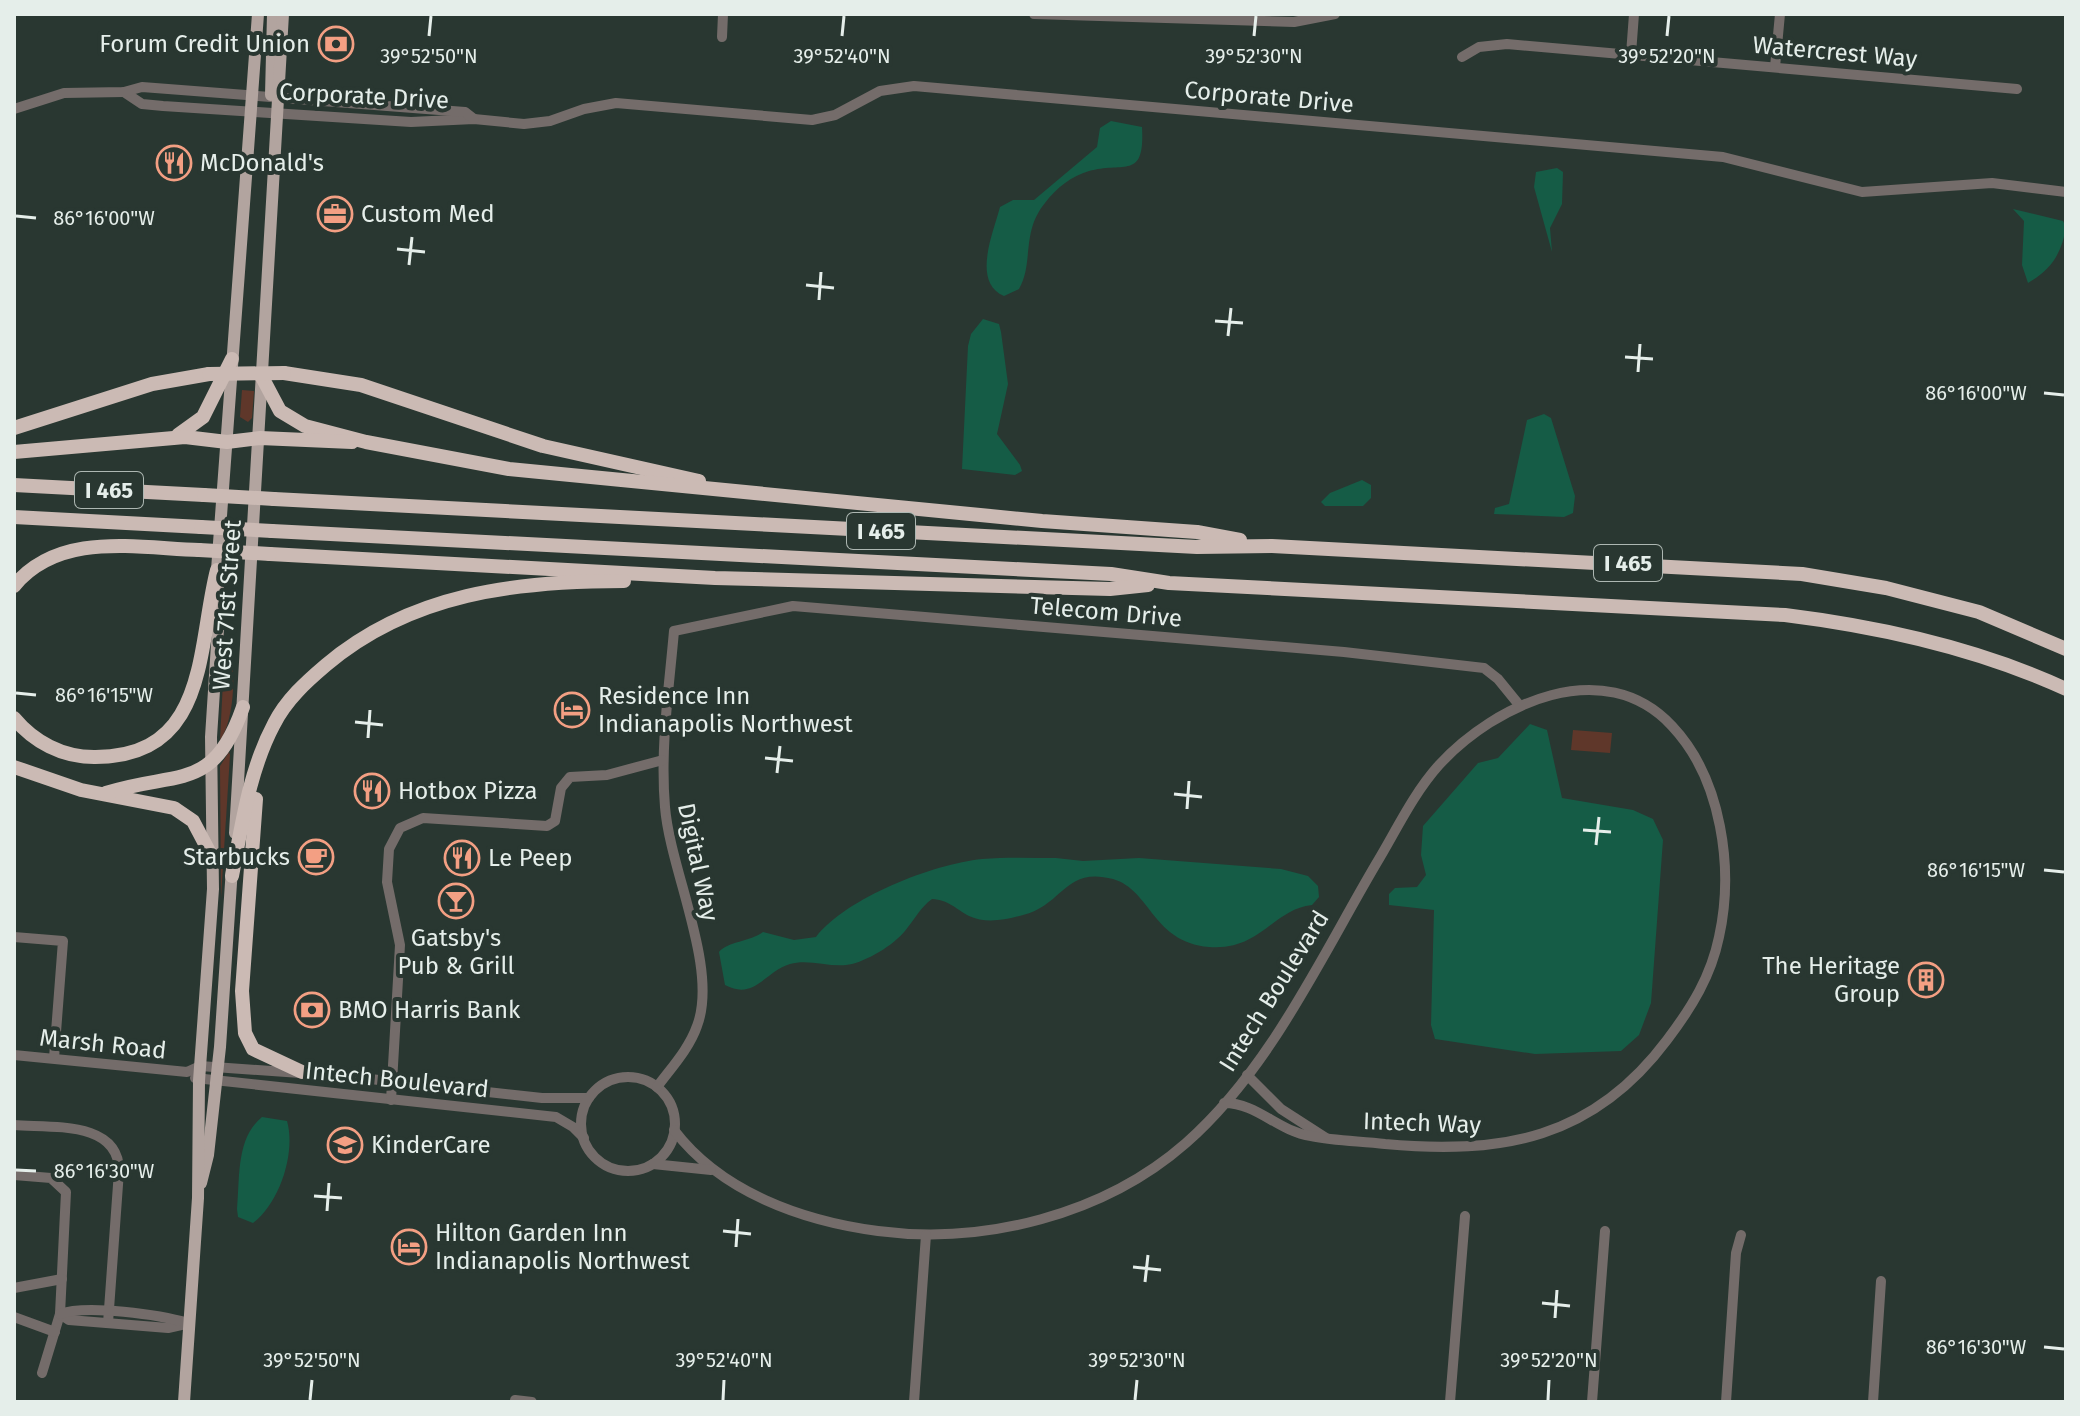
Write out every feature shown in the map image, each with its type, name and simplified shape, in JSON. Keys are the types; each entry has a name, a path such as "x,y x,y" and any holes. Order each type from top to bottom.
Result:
{"highway":[{"path":"168,438 185,432 203,417 232,359"},
{"path":"14,428 152,384 209,374 284,373 345,381 560,451 734,489"},
{"path":"262,377 273,402 296,422 366,442 552,475 734,489 1042,521 1197,532 1272,546"},
{"path":"14,452 196,437 227,442 260,438 366,442"},
{"name":"I 465","path":"14,485 1182,546 1272,546 1802,574 1886,588 1955,605 2066,649"},
{"name":"I 465","path":"14,517 1111,574 1169,583 1785,615 1846,623 1950,646 2066,689"},
{"path":"14,586 40,563 79,548 199,550 715,578 1110,589 1169,583"},
{"path":"14,718 47,746 87,757 127,753 164,733 183,713 199,678 206,612 217,570"},
{"path":"232,876 260,755 282,710 311,677 374,630 440,602 513,586 715,578"},
{"path":"302,1072 270,1060 249,1044 243,1022 242,991 259,784 274,740 311,677"},
{"path":"106,793 194,774 212,762 233,734 243,707"},
{"path":"14,767 61,785 165,805 183,813 201,832 212,857"}],"main road":[{"name":"West 71st Street","path":"184,1402 198,1198 199,1081 212,857 217,570 258,14"},
{"path":"273,14 274,96"},
{"name":"West 71st Street","path":"198,1198 208,1155 232,876 260,438 276,111 274,96 283,14"}],"street":[{"path":"722,37 723,14"},
{"path":"1034,14 1294,22 1335,14"},
{"path":"1631,54 1634,14"},
{"path":"1775,67 1780,14"},
{"name":"Watercrest Way","path":"1462,57 1479,47 1499,43 2017,89"},
{"name":"Corporate Drive","path":"124,92 142,104 411,122 474,119 536,124 595,106 624,103 819,120 880,91 914,86 1723,157 1862,192 1984,183 2026,185 2066,192"},
{"name":"Corporate Drive","path":"14,109 64,93 124,92 142,87 465,112 474,119"},
{"name":"Telecom Drive","path":"674,631 793,606 1344,652 1484,668 1498,679 1520,706"},
{"name":"Digital Way","path":"657,1087 688,1045 697,1026 704,996 702,968 670,840 663,760 674,631"},
{"name":"Intech Boulevard","path":"674,1130 711,1170 754,1194 809,1216 871,1230 926,1235 1018,1225 1087,1202 1165,1159 1224,1103 1247,1075 1273,1039 1428,779 1468,738 1520,706 1558,693 1584,690"},
{"name":"Intech Way","path":"1224,1103 1250,1105 1293,1131 1326,1138 1464,1149 1516,1142 1563,1125 1608,1099 1651,1062 1703,985 1715,958 1726,884 1723,845 1705,782 1672,725 1649,708 1616,692 1584,690"},
{"path":"391,1100 400,945 387,882 390,844 398,829 423,818 547,826 555,821 561,788 570,777 607,775 663,760"},
{"path":"14,937 63,941 54,1058"},
{"name":"Marsh Road","path":"14,1055 187,1072 200,1066"},
{"name":"Intech Boulevard","path":"200,1066 302,1072 542,1098 589,1098"},
{"name":"Marsh Road","path":"187,1072 199,1081"},
{"path":"1247,1075 1281,1109 1326,1138"},
{"path":"622,1077 640,1079 657,1087 671,1104 674,1130 669,1146 651,1165 631,1171 613,1168 592,1154 584,1138 582,1119 589,1098 602,1085 622,1077"},
{"name":"Intech Boulevard","path":"199,1081 556,1117 584,1138"},
{"path":"14,1125 93,1132 105,1138 116,1153 119,1171 108,1318"},
{"name":"Intech Boulevard","path":"651,1165 711,1170"},
{"path":"14,1175 51,1178 58,1181 66,1192 60,1314 42,1373"},
{"path":"1450,1402 1465,1216"},
{"path":"1592,1402 1605,1231"},
{"path":"914,1402 926,1235"},
{"path":"1726,1402 1736,1253 1741,1235"},
{"path":"14,1288 62,1279"},
{"path":"1873,1402 1881,1281"},
{"path":"60,1314 69,1320 169,1317 190,1323"},
{"path":"14,1317 55,1332"},
{"path":"515,1400 532,1402"}],"shaded area":[{"path":"1111,121 1142,127 1142,144 1136,162 1130,166 1083,173 1054,192 1033,225 1026,269 1019,289 1004,296 994,289 987,268 987,255 1000,207 1013,200 1034,200 1097,147 1100,128"},
{"path":"1557,168 1563,172 1562,204 1550,228 1552,252 1534,187 1536,172"},
{"path":"2013,209 2063,221 2066,227 2054,260 2028,283 2022,265 2024,221"},
{"path":"983,319 999,324 1001,332 1008,384 997,434 1020,465 1022,471 1015,475 962,469 968,346 971,334"},
{"path":"242,390 254,391 252,418 248,422 240,417"},
{"path":"1544,414 1551,418 1575,496 1573,513 1564,517 1494,514 1495,508 1509,504 1527,420"},
{"path":"1362,480 1371,485 1371,498 1363,506 1325,506 1321,502 1330,493"},
{"path":"225,642 232,662 233,690 229,719 220,740"},
{"path":"1530,724 1547,730 1562,798 1633,810 1653,819 1663,840 1651,1003 1639,1035 1621,1051 1535,1054 1435,1039 1431,1025 1434,910 1389,905 1389,894 1395,888 1417,887 1426,875 1421,855 1423,826 1478,763 1498,758"},
{"path":"1573,730 1612,733 1610,753 1571,750"},
{"path":"229,752 230,755 221,898 220,766"},
{"path":"1056,858 1083,861 1139,858 1281,869 1308,876 1318,886 1319,897 1312,905 1287,914 1254,937 1227,947 1190,943 1175,936 1126,885 1097,876 1074,882 1036,910 1002,920 975,918 947,903 932,899 897,939 859,962 837,965 798,962 781,968 752,987 735,989 725,985 719,952 763,932 794,940 816,937 848,909 869,896 916,876 962,862"},
{"path":"262,1117 287,1121 289,1147 278,1190 263,1214 253,1223 238,1217 239,1171 243,1147"}],"place":[{"name":"Forum Credit Union","path":"336,44"},
{"name":"McDonald's","path":"174,163"},
{"name":"Custom Med","path":"335,214"},
{"name":"Residence Inn Indianapolis Northwest","path":"572,710"},
{"name":"Hotbox Pizza","path":"372,791"},
{"name":"Starbucks","path":"316,857"},
{"name":"Le Peep","path":"462,858"},
{"name":"Gatsby's Pub & Grill","path":"456,901"},
{"name":"The Heritage Group","path":"1926,980"},
{"name":"BMO Harris Bank","path":"312,1010"},
{"name":"KinderCare","path":"345,1145"},
{"name":"Hilton Garden Inn Indianapolis Northwest","path":"409,1247"}]}
